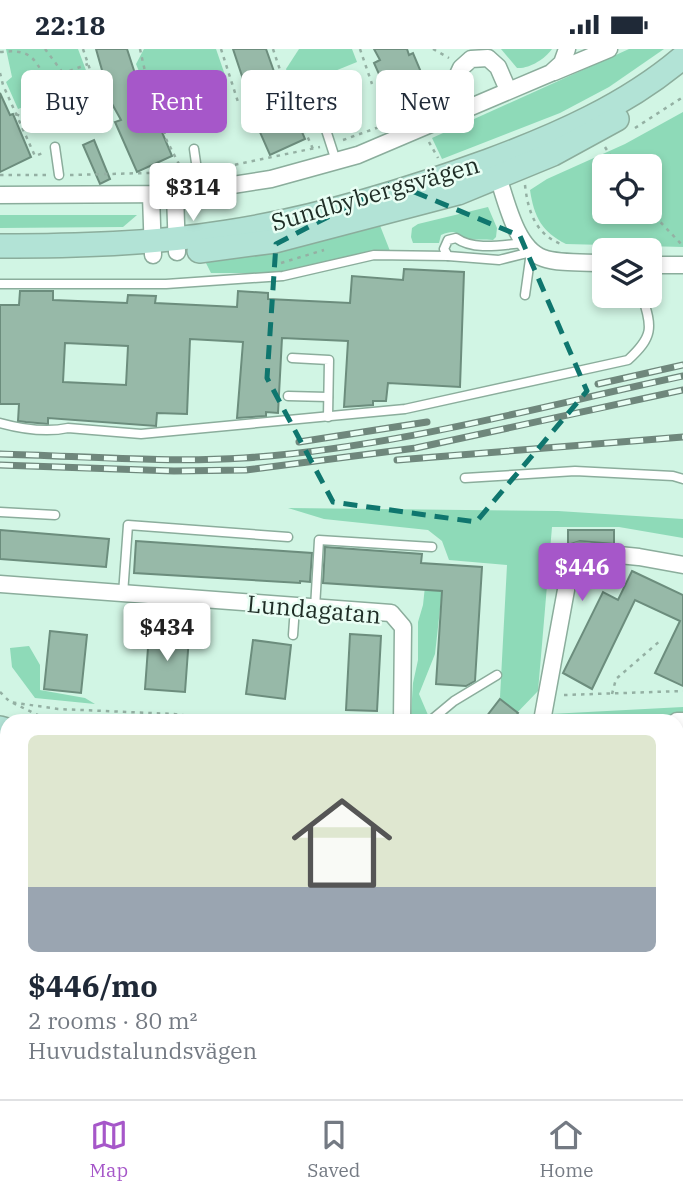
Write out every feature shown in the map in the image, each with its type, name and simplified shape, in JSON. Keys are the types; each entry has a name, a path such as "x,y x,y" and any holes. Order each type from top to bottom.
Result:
{"main road":[{"name":"Sundbybergsvägen","path":"0,259 176,246 230,248 275,241 458,193 545,139 636,92 683,57"},
{"name":"Sundbybergsvägen","path":"495,168 553,154 642,105 683,76"},
{"name":"Sundbybergsvägen","path":"0,246 152,248"}],"street":[{"path":"551,73 562,63 567,49"},
{"path":"474,105 610,49"},
{"path":"460,70 471,59 488,58 498,67 508,90"},
{"path":"0,195 151,195 200,191 271,179 358,155 410,133"},
{"path":"495,168 527,248 545,259 592,256"},
{"path":"175,194 176,246"},
{"path":"151,195 152,248"},
{"path":"662,265 683,265"},
{"path":"543,714 568,579 579,551 683,565"},
{"name":"Lundagatan","path":"0,585 391,613 402,627 402,714"}],"lane":[{"path":"327,133 335,161"},
{"path":"55,147 59,175"},
{"path":"194,149 200,191"},
{"path":"448,256 444,249 448,240 456,238 464,244 527,248"},
{"path":"0,284 166,284 283,276 374,255 499,260 527,248"},
{"path":"525,295 527,248"},
{"path":"0,423 18,428 56,431 68,428 141,434 405,409 628,360 646,343 650,318 646,308"},
{"path":"292,358 329,360 328,417"},
{"path":"288,396 328,397"},
{"path":"465,478 575,471 673,476 683,479"},
{"path":"0,512 55,515"},
{"path":"123,594 128,526 288,537"},
{"path":"315,608 320,540 432,547"},
{"path":"293,635 295,607"},
{"path":"438,714 454,701 497,675"}],"path":[{"path":"45,49 60,70"},
{"path":"83,49 90,70"},
{"path":"140,49 145,70"},
{"path":"221,49 239,102"},
{"path":"273,49 280,70"},
{"path":"360,49 372,84"},
{"path":"0,52 26,51 41,70"},
{"path":"71,70 88,64"},
{"path":"0,73 2,85 35,156"},
{"path":"16,114 21,116"},
{"path":"0,175 197,172 313,149 376,128"},
{"path":"165,133 183,172"},
{"path":"306,133 313,149"},
{"path":"427,138 441,164"},
{"path":"605,147 609,154"},
{"path":"525,185 527,201 539,230 555,242 569,247"},
{"path":"662,224 683,246"},
{"path":"612,694 616,679 661,640"},
{"path":"547,695 683,691"},
{"path":"0,692 10,702 35,714"},
{"path":"0,699 58,709 155,714"}],"highlighted area":[{"path":"393,183 520,236 587,391 476,522 333,502 267,378 276,244"}],"green space":[{"path":"6,49 78,49 86,70 21,70 21,108 18,109 6,82 12,77"},
{"path":"144,49 216,49 223,70 138,70 136,64"},
{"path":"299,49 352,49 357,62 337,70 286,69"},
{"path":"501,49 552,49 536,63 517,68"},
{"path":"629,49 664,49 609,87 560,113 442,159 432,138 443,133 474,133 474,119"},
{"path":"683,112 683,247 662,246 662,238 592,238 592,245 566,244 545,229 537,216 530,190 547,179 592,159 592,224 662,224 662,154 603,154"},
{"path":"488,207 497,228 493,240 469,239 451,232 441,235 439,243 413,243 412,228 418,224"},
{"path":"0,215 137,215 123,227 0,228"},
{"path":"379,223 390,251 375,251 281,273 211,273 205,261 271,254"},
{"path":"288,508 558,511 683,519 683,538 619,527 552,527 538,691 516,714 507,714 500,697 507,565 449,560 442,541 428,530 324,519"},
{"path":"426,577 443,582 435,654 419,694 428,714 411,714 418,660 418,622"},
{"path":"29,646 40,665 40,690 85,698 95,704 35,698 12,667 10,648"},
{"path":"683,707 683,714 550,714"}],"building":[{"path":"96,49 127,49 134,70 127,70 127,133 162,133 172,156 137,172 115,122 121,120 113,106 113,70 102,70"},
{"path":"233,49 266,49 273,70 241,70 241,73"},
{"path":"374,49 407,49 409,55 413,53 420,70 377,70 374,63 380,60"},
{"path":"0,93 10,115 13,114 31,157 0,172"},
{"path":"260,133 302,133 305,139 270,155"},
{"path":"94,140 110,179 100,184 83,145"},
{"path":"404,269 464,272 460,387 388,383 386,401 373,401 373,405 344,407 348,341 282,338 278,413 266,412 266,416 237,418 243,342 190,339 187,414 157,413 156,426 48,418 48,424 18,421 19,404 0,404 0,305 19,305 20,291 53,291 53,300 127,303 128,295 156,296 155,303 237,307 238,291 268,293 268,299 350,303 352,276 403,280","holes":["65,343 128,346 126,385 63,382"]},
{"path":"0,530 109,539 106,567 0,559"},
{"path":"568,530 614,530 614,544 580,541 568,545"},
{"path":"136,541 312,553 310,582 134,573"},
{"path":"325,547 422,554 421,563 482,567 475,681 466,686 436,684 442,591 323,583"},
{"path":"632,571 683,595 683,686 655,673 680,621 635,600 592,689 563,673 603,592 618,600"},
{"path":"50,631 87,635 81,693 44,689"},
{"path":"149,634 189,637 185,692 145,689"},
{"path":"350,634 381,636 377,711 346,710"},
{"path":"253,640 291,645 285,699 246,694"},
{"path":"500,699 518,713 517,714 488,714"}],"railway":[{"path":"598,384 683,365"},
{"path":"0,454 184,460 300,453 465,425 683,376"},
{"path":"0,465 174,471 246,470 416,448 683,390"},
{"path":"299,442 427,422"},
{"path":"397,460 683,437"}]}
